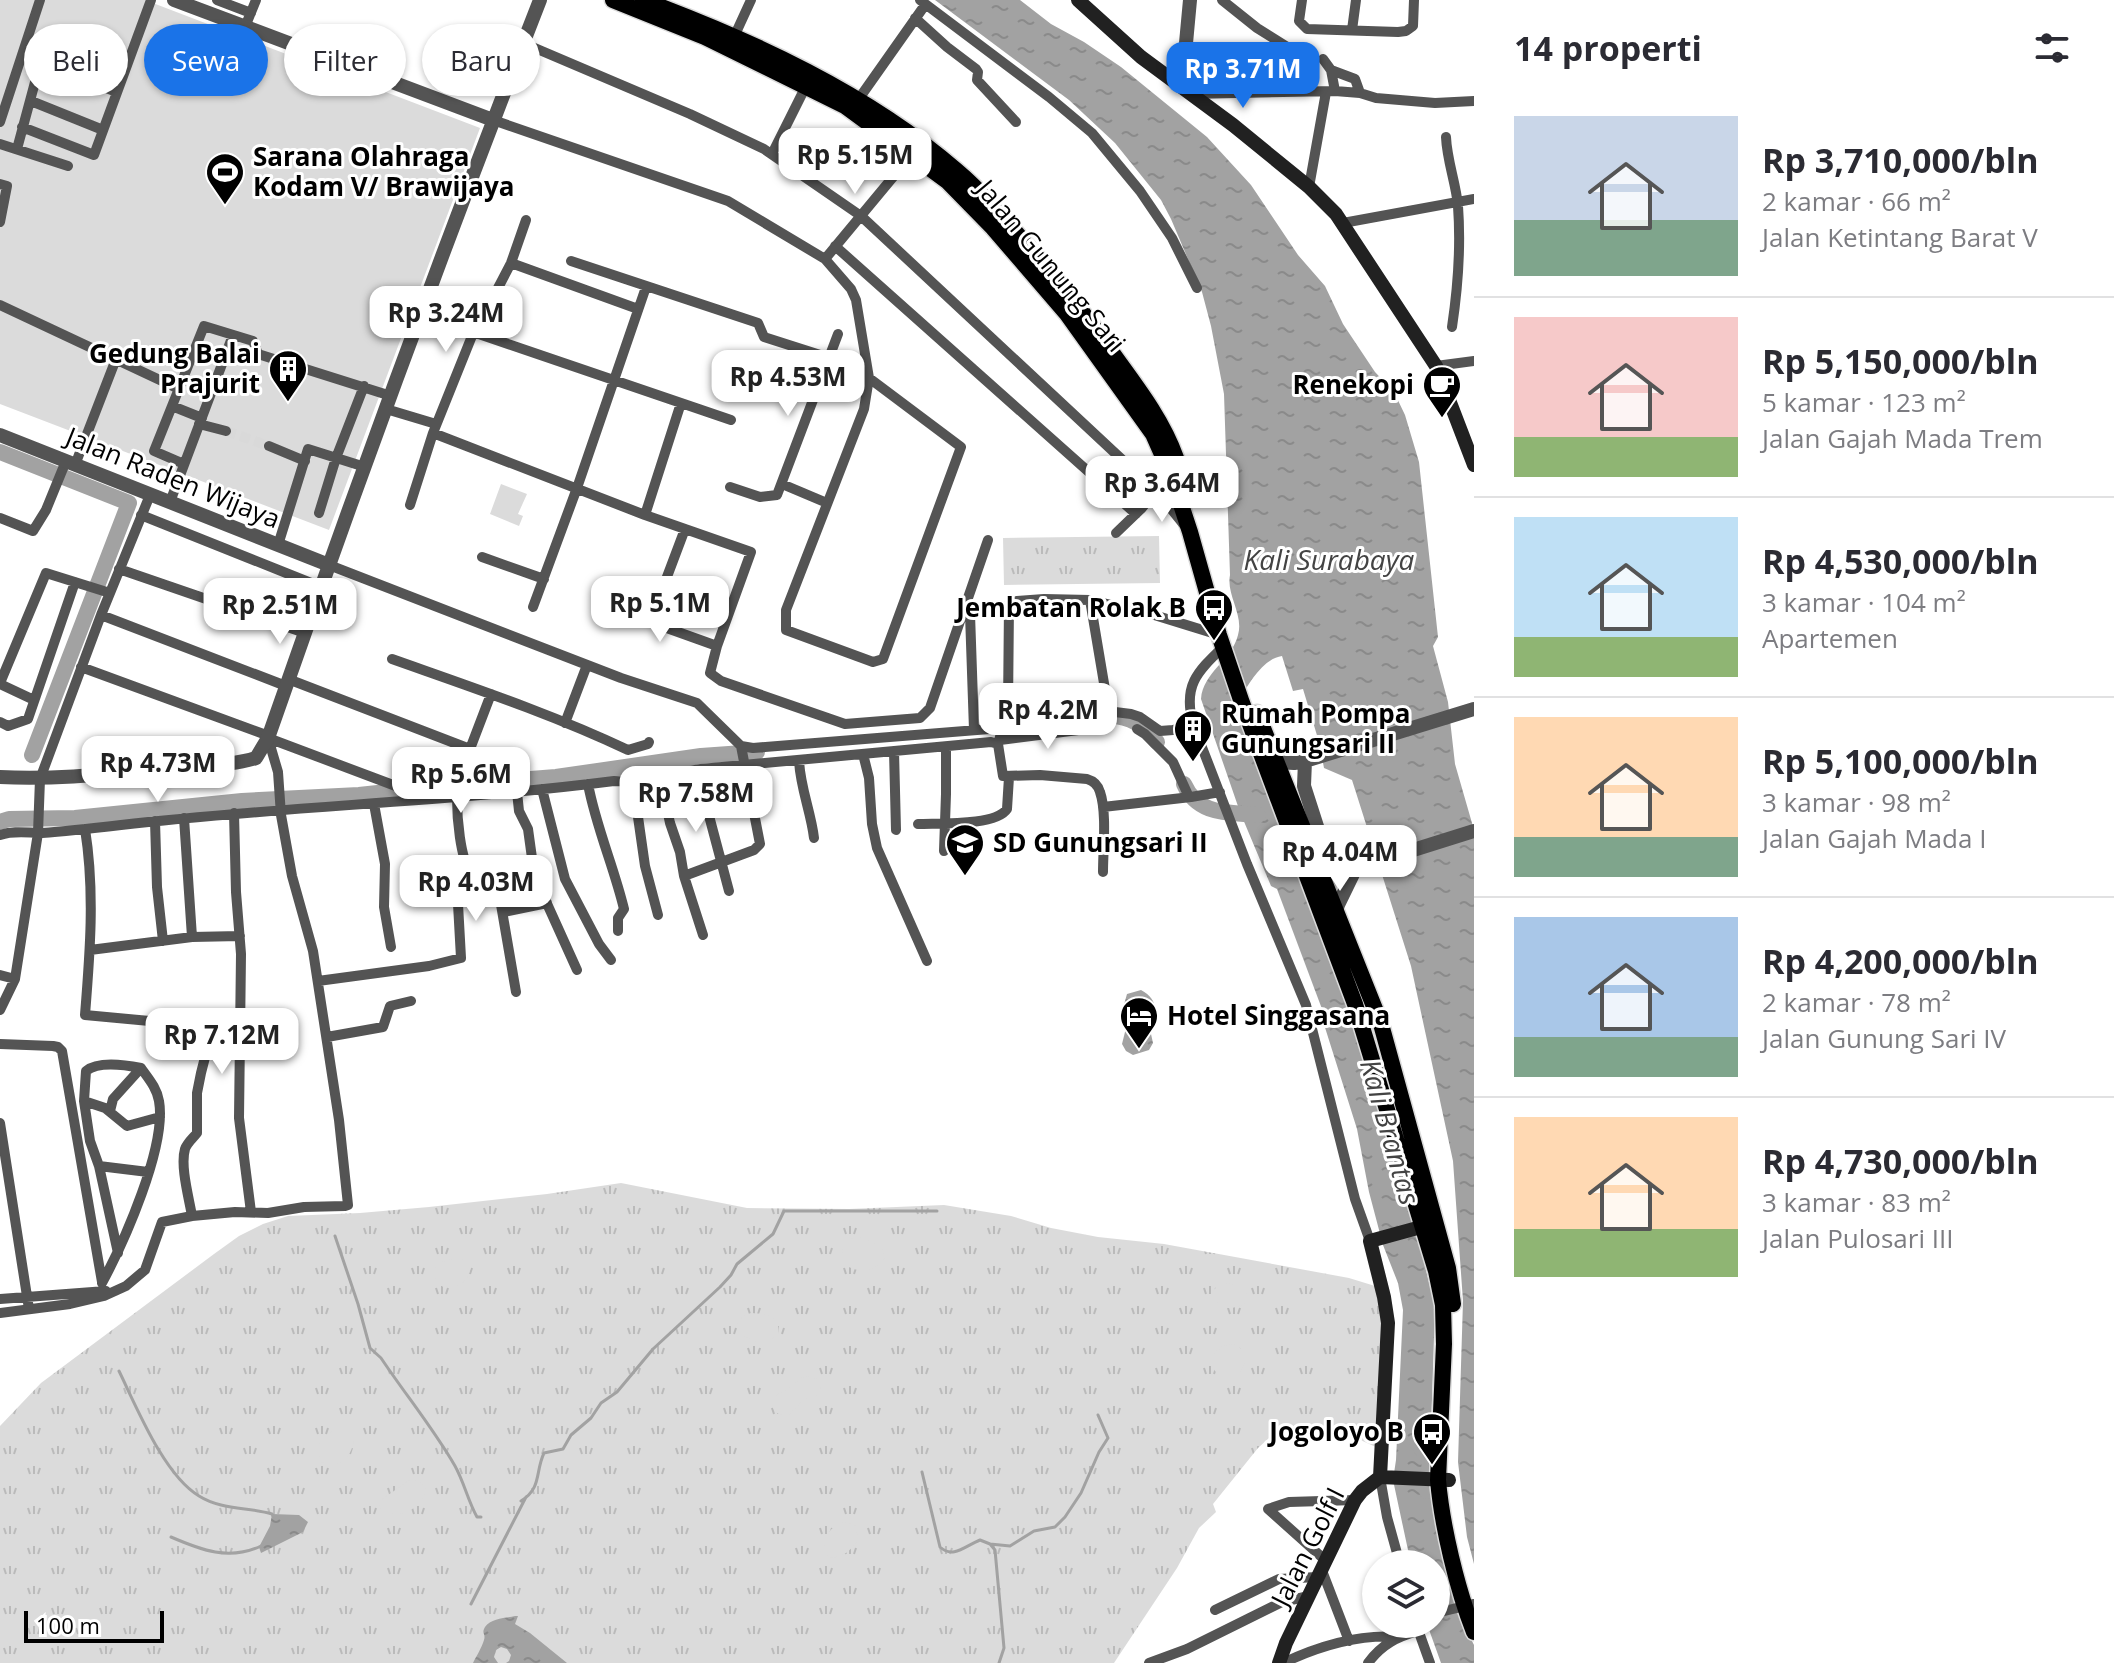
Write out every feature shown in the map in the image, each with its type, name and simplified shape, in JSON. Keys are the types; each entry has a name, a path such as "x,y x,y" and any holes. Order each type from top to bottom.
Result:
{"main road":[{"name":"Jalan Gunung Sari","path":"613,0 705,37 845,106 956,170 1004,218 1076,303 1174,452 1186,486 1225,645"},
{"name":"Jalan Gunung Sari","path":"643,0 708,24 858,100 916,149"},
{"path":"1078,0 1141,57 1233,125 1309,187 1343,223 1436,366 1474,465"},
{"name":"Jalan Gunung Sari","path":"1144,409 1190,532 1225,645 1273,768"},
{"path":"1273,768 1316,859 1381,1024 1443,1305 1438,1480 1446,1531 1474,1632"},
{"path":"1273,768 1426,1225"},
{"path":"1362,1027 1375,1030 1381,1024"},
{"path":"1426,1225 1374,1240 1388,1323 1383,1477 1438,1480"},
{"name":"Jalan Golf I","path":"1281,1663 1286,1643 1355,1500 1362,1491 1383,1477"}],"street":[{"path":"0,122 40,0"},
{"path":"128,62 151,0"},
{"path":"174,0 248,20 493,120 728,201 825,259 851,289 856,300 869,378 864,409 786,610 786,630 873,662 883,659 961,447 869,378 829,358 764,337 758,323 571,261"},
{"path":"217,0 248,20"},
{"path":"248,20 256,0"},
{"path":"531,24 540,0"},
{"path":"734,37 751,0"},
{"path":"1190,0 1186,90 1360,93 1376,98 1435,103 1474,101"},
{"path":"1302,0 1299,21 1307,29 1398,32 1410,30 1413,26 1414,0"},
{"path":"1352,30 1356,0"},
{"path":"1225,1 1257,28 1292,50"},
{"path":"858,100 915,18 922,2 1092,133 1140,191 1172,238 1197,288"},
{"path":"915,18 976,69 977,80 1016,122"},
{"path":"540,50 690,114 772,154 861,216 1164,500 1190,532"},
{"path":"1323,59 1331,70 1355,79 1360,93"},
{"path":"1309,187 1330,92 1331,70"},
{"path":"772,154 806,86"},
{"path":"17,149 32,96"},
{"path":"22,127 94,155 116,96"},
{"path":"0,777 40,779 256,758 268,737 502,96"},
{"path":"31,101 103,130"},
{"path":"1446,137 1457,202 1458,284 1452,327"},
{"path":"0,144 68,166"},
{"path":"825,259 916,149"},
{"path":"0,184 7,186 0,222"},
{"path":"1343,223 1474,199"},
{"path":"410,505 435,429 473,332 511,263 526,220"},
{"path":"835,246 1136,514"},
{"path":"511,263 638,309"},
{"path":"533,607 646,287"},
{"path":"0,305 179,389"},
{"path":"184,464 154,451 204,326 253,341 258,354 364,386 435,429 645,515 751,552 710,673 721,681 845,724 920,718 930,708 988,540"},
{"path":"473,332 731,420"},
{"path":"730,487 760,497 777,495 838,334"},
{"path":"170,502 233,335"},
{"path":"0,518 33,531 46,510 116,359"},
{"path":"1436,366 1474,361"},
{"path":"319,513 364,386"},
{"path":"645,515 681,403"},
{"path":"172,406 226,431"},
{"name":"Jalan Raden Wijaya","path":"0,435 329,565"},
{"path":"269,446 305,461"},
{"path":"278,545 308,449 365,467"},
{"path":"782,484 827,503"},
{"path":"1116,533 1155,492"},
{"path":"0,1010 15,979 38,824 40,779 101,615 101,590 119,569 150,495"},
{"path":"141,515 321,587"},
{"path":"650,622 685,529"},
{"path":"482,557 544,579"},
{"path":"329,565 587,665 697,703 741,748 760,844 754,850 684,876"},
{"path":"119,569 305,633"},
{"path":"34,700 0,684 46,573 101,590"},
{"path":"0,722 8,726 28,719 75,582"},
{"path":"918,824 992,819 1005,814 1008,805 1000,735 1008,708 1009,604 1044,599 1090,600 1151,614 1225,645 1191,686 1189,702 1193,724 1306,1005 1355,1199 1374,1240"},
{"path":"1090,600 1109,713"},
{"path":"964,609 970,614 974,730"},
{"path":"614,612 717,646"},
{"path":"101,615 511,766"},
{"path":"392,659 491,694 628,750 649,742"},
{"path":"565,723 587,665"},
{"path":"81,667 401,788 458,783 491,694"},
{"path":"1273,768 1472,710"},
{"path":"741,748 974,730 1000,735 1091,724 1109,713 1131,714 1173,762 1192,797"},
{"path":"1143,727 1163,731 1193,724"},
{"path":"703,935 657,777 744,764 991,742 1000,735"},
{"path":"0,1299 126,1286 143,1272 161,1223 192,1216 348,1205 339,1120 313,951 292,876 278,772 268,737"},
{"path":"944,851 946,747"},
{"path":"894,751 896,830"},
{"path":"863,754 877,848 927,961"},
{"path":"1311,759 1304,786 1320,836 1326,847 1362,866"},
{"path":"799,760 814,838"},
{"path":"701,769 708,812 729,891"},
{"path":"1006,777 1040,775 1092,780 1100,790 1103,807 1103,872"},
{"path":"0,835 38,824 85,829 234,813 280,803 374,804 614,781 635,782 645,866 658,915"},
{"path":"588,784 597,825 624,909 618,918 618,931"},
{"path":"542,789 565,879 611,960"},
{"path":"517,792 519,811 528,829 532,858 547,903 577,970"},
{"path":"1103,807 1220,792"},
{"path":"457,798 460,839 468,868 475,878 498,896 504,912 516,992"},
{"path":"374,804 385,864 384,907 391,947"},
{"path":"234,813 242,1014 238,1104 251,1212"},
{"path":"184,818 192,937"},
{"path":"155,821 163,941"},
{"path":"85,829 90,884 90,950 85,1015 182,1024"},
{"path":"1336,909 1362,866 1474,831"},
{"path":"1320,836 1314,876 1324,907 1324,924"},
{"path":"318,981 429,966 461,958 458,904 463,886 475,878"},
{"path":"504,912 547,903"},
{"path":"90,950 192,937 240,936"},
{"path":"0,975 15,979"},
{"path":"327,1037 383,1027 390,1006 411,1001"},
{"path":"192,1216 184,1153 197,1133 197,1093 214,1022"},
{"path":"0,1044 58,1047 62,1051 105,1290"},
{"path":"0,1313 70,1304 105,1290 154,1156 160,1117 157,1093 141,1068 89,1067 84,1101 90,1141 99,1166 118,1253"},
{"path":"110,1111 116,1095 141,1068"},
{"path":"84,1101 110,1111 127,1126 160,1117"},
{"path":"0,1123 29,1309"},
{"path":"99,1166 148,1172"},
{"path":"1383,1477 1387,1517 1396,1550"},
{"path":"1349,1641 1321,1569 1283,1520 1268,1508 1289,1502 1355,1500"},
{"path":"1215,1610 1279,1579 1321,1569"},
{"path":"1149,1663 1187,1649 1282,1602 1309,1596"},
{"path":"1281,1663 1366,1638"},
{"path":"1368,1663 1397,1638"},
{"path":"1421,1638 1430,1663"}],"green space":[{"name":"Sarana Olahraga Kodam V/ Brawijaya","path":"0,0 145,0 208,24 144,24 144,96 268,96 268,47 284,53 284,96 396,96 480,128 329,530 0,404"},
{"path":"501,484 527,494 518,514 523,516 519,526 490,514"},
{"path":"1159,536 1160,583 1004,585 1003,538"},
{"path":"621,1183 747,1208 849,1209 944,1205 1011,1216 1098,1237 1164,1244 1349,1278 1375,1286 1384,1318 1378,1448 1327,1428 1280,1432 1269,1438 1213,1504 1216,1512 1199,1528 1177,1568 1114,1663 0,1663 0,1426 41,1383 239,1236 263,1224 288,1216 429,1207"},
{"path":"862,1237 881,1246 885,1257 872,1269 857,1270 845,1265 842,1256 843,1246 851,1239"},
{"path":"450,1259 464,1260 471,1267 462,1283 443,1287 435,1278 434,1270"},
{"path":"1222,1283 1236,1285 1247,1293 1244,1304 1233,1308 1220,1305 1212,1291"},
{"path":"751,1313 775,1319 779,1334 763,1341 743,1335 738,1331 739,1321"},
{"path":"1233,1344 1242,1349 1246,1361 1240,1373 1220,1377 1211,1366 1213,1354 1223,1346"},
{"path":"810,1376 821,1383 820,1395 803,1400 788,1416 776,1412 772,1400 800,1378"},
{"path":"336,1430 343,1430 354,1441 350,1453 339,1464 321,1462 320,1442"},
{"path":"411,1479 427,1490 419,1503 400,1514 386,1512 379,1507 381,1500"},
{"path":"846,1522 856,1526 858,1541 846,1553 830,1558 825,1546 827,1536 834,1527"}],"water":[{"name":"Kali Surabaya","path":"935,0 1020,0 1051,24 1121,67 1207,137 1251,185 1298,255 1325,286 1343,324 1375,372 1394,392 1405,415 1419,462 1438,637 1433,646 1448,702 1455,764 1474,830 1474,1564 1467,1537 1458,1462 1463,1301 1453,1161 1411,966 1352,780 1324,768 1303,689 1293,691 1282,656 1275,658 1262,667 1239,700 1294,866 1359,1037 1417,1233 1435,1307 1427,1480 1444,1550 1408,1550 1393,1480 1403,1310 1398,1283 1383,1245 1357,1129 1322,1018 1322,1009 1277,889 1271,886 1240,812 1201,699 1207,681 1235,644 1239,628 1229,582 1224,394 1211,326 1202,292 1161,200 1115,143 1069,100"},
{"path":"1141,990 1154,1005 1149,1025 1153,1043 1149,1050 1133,1055 1122,1044 1128,1020 1123,1008 1127,994"},
{"path":"272,1514 299,1515 308,1522 303,1532 261,1553 259,1547 270,1526"},
{"path":"1450,1574 1461,1619 1474,1645 1474,1663 1441,1663 1432,1638 1450,1638"},
{"path":"518,1616 515,1624 567,1663 506,1663 511,1655 501,1647 494,1657 498,1663 473,1663 483,1643 485,1627 499,1619"}],"waterway":[{"path":"0,452 129,503 32,755"},
{"path":"1110,716 1136,723 1157,742"},
{"path":"442,786 556,777 701,756 757,752"},
{"path":"1184,784 1197,802 1206,807 1258,815"},
{"path":"0,822 415,789"},
{"path":"521,1501 535,1485 544,1453 563,1449 571,1435 591,1418 601,1403 617,1392 653,1349 720,1287 737,1264 773,1234 784,1211 937,1211"},
{"path":"335,1236 370,1348 381,1358 438,1438 458,1472 477,1517 481,1517"},
{"path":"119,1371 153,1440 186,1486 216,1504 273,1516"},
{"path":"990,1544 1010,1546 1034,1531 1055,1527 1065,1517 1081,1493 1108,1438 1098,1415"},
{"name":"Kali Brantas","path":"1417,1443 1430,1460 1427,1491"},
{"path":"922,1472 940,1547 954,1552 980,1540 995,1550 1004,1648 999,1663"},
{"path":"471,1604 526,1497"},
{"path":"171,1537 215,1552 238,1553 261,1546"}],"tunnel":[{"path":"226,431 269,446"}],"place":[{"name":"Sarana Olahraga Kodam V/ Brawijaya","path":"225,206"},
{"name":"Gedung Balai Prajurit","path":"288,403"},
{"name":"Renekopi","path":"1442,419"},
{"name":"Jembatan Rolak B","path":"1214,642"},
{"name":"Rumah Pompa Gunungsari II","path":"1193,763"},
{"name":"SD Gunungsari II","path":"965,877"},
{"name":"Hotel Singgasana","path":"1139,1050"},
{"name":"Jogoloyo B","path":"1432,1466"}]}
